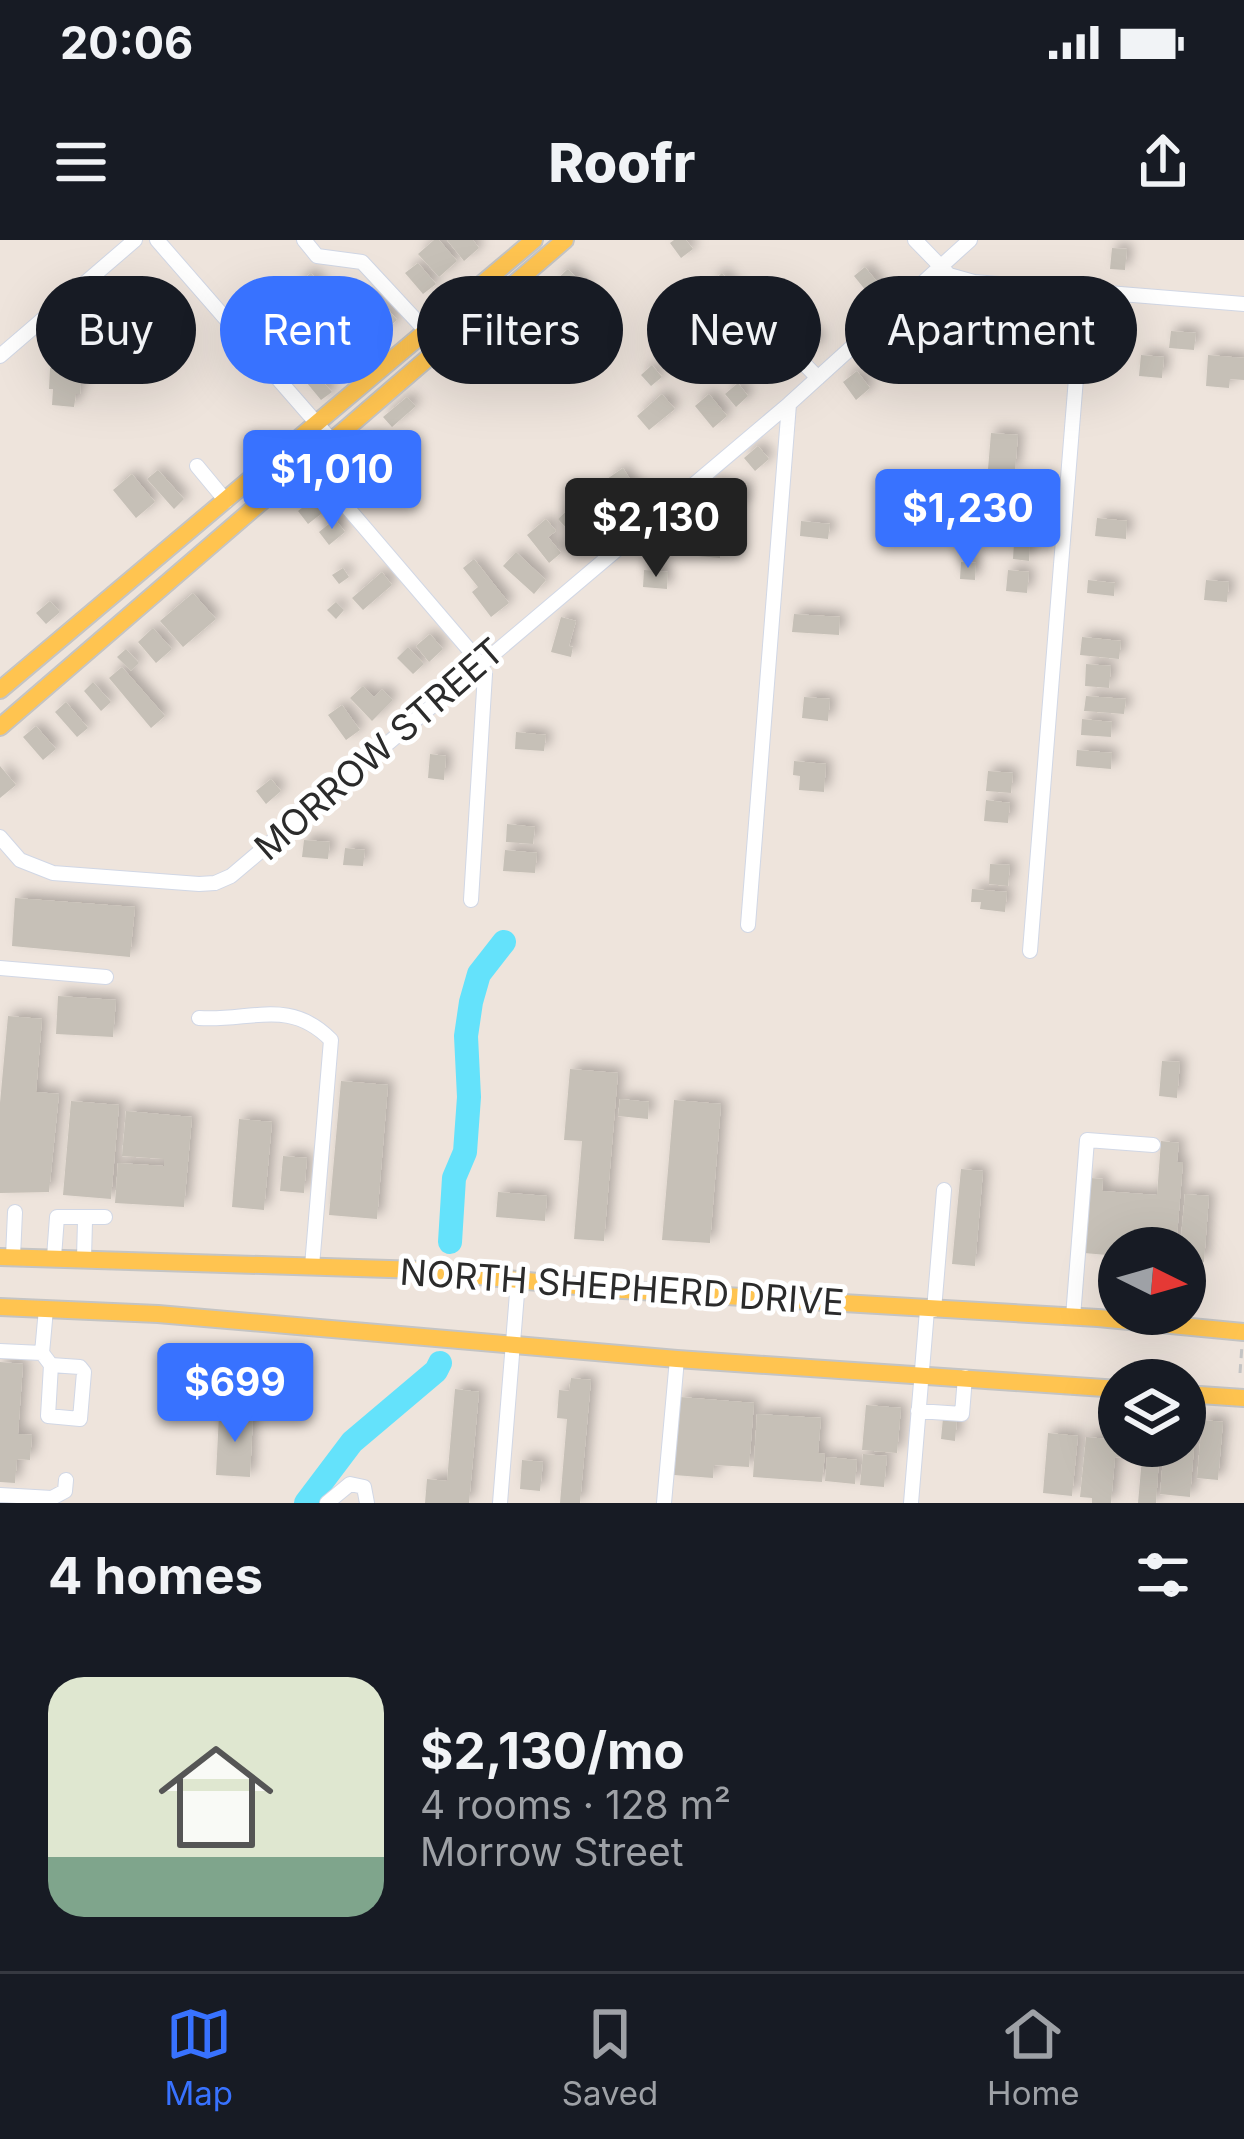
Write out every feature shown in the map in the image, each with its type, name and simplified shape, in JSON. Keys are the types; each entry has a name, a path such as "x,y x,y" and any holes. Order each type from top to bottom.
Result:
{"main road":[{"path":"491,276 534,240"},
{"path":"524,276 565,240"},
{"path":"393,359 417,339"},
{"path":"0,727 417,369"},
{"path":"0,690 363,384"},
{"path":"126,586 143,606"},
{"name":"NORTH SHEPHERD DRIVE","path":"6,1257 421,1270 518,1281 1073,1317 1243,1336"},
{"name":"NORTH SHEPHERD DRIVE","path":"0,1307 1098,1387"},
{"path":"1206,1395 1244,1398"}],"street":[{"path":"0,356 135,240"},
{"path":"158,240 332,442"},
{"path":"304,240 317,256 362,262 417,321"},
{"path":"915,240 953,276"},
{"name":"MORROW STREET","path":"821,374 970,240"},
{"path":"1137,295 1244,304"},
{"name":"MORROW STREET","path":"0,837 20,860 35,868 199,884 231,876 810,384"},
{"path":"1030,951 1076,384"},
{"path":"748,925 789,404"},
{"path":"293,444 485,674 471,900"},
{"path":"197,466 226,501"},
{"path":"0,968 106,977"},
{"path":"200,1018 263,1011 314,1022 331,1040 312,1266"},
{"path":"1073,1317 1087,1140 1153,1145"},
{"path":"911,1503 944,1190"},
{"path":"6,1257 14,1212"},
{"path":"55,1257 57,1217 96,1217 84,1258"},
{"path":"500,1503 518,1281"},
{"path":"0,1351 47,1359 46,1309"},
{"path":"664,1503 676,1359"},
{"path":"918,1411 962,1414 965,1377"},
{"path":"0,1496 52,1498 65,1491 66,1480"},
{"path":"327,1503 350,1484 364,1487 367,1503"}],"path":[{"path":"1240,1373 1243,1336"}],"building":[{"path":"439,240 457,261 438,276 418,254"},
{"path":"447,240 473,240 479,248 464,261"},
{"path":"686,240 693,249 681,258 670,243"},
{"path":"1112,248 1127,249 1125,270 1110,269"},
{"path":"418,263 429,276 417,276 417,287 405,273"},
{"path":"1171,331 1196,333 1194,350 1169,348"},
{"path":"1141,355 1164,357 1162,378 1139,376"},
{"path":"1208,355 1244,358 1244,380 1230,379 1229,388 1206,386"},
{"path":"843,382 867,384 870,388 856,400"},
{"path":"49,384 81,384 74,407 52,405 53,389"},
{"path":"308,384 325,384 332,392 321,400"},
{"path":"739,384 748,396 736,407 725,394"},
{"path":"662,394 675,409 649,430 637,416"},
{"path":"709,394 727,416 713,428 695,406"},
{"path":"407,397 416,406 392,427 383,417"},
{"path":"991,433 1018,435 1015,471 988,469"},
{"path":"375,437 393,461 381,470 362,446"},
{"path":"758,446 769,459 755,471 744,458"},
{"path":"623,468 639,493 628,501 607,479"},
{"path":"158,470 184,499 174,509 147,479"},
{"path":"132,474 155,502 136,518 113,490"},
{"path":"710,482 734,487 731,505 706,501"},
{"path":"738,484 747,485 745,507 736,506"},
{"path":"320,494 330,507 308,524 298,511"},
{"path":"577,501 595,520 576,538 558,519"},
{"path":"682,509 718,512 717,528 704,527 703,537 680,535"},
{"path":"1097,518 1127,521 1126,539 1095,536"},
{"path":"335,519 345,532 329,545 319,532"},
{"path":"546,519 556,531 548,537 561,553 549,563 527,535"},
{"path":"801,521 830,524 828,539 800,536"},
{"path":"700,540 721,542 720,558 698,556"},
{"path":"1014,542 1030,544 1029,561 1013,559"},
{"path":"516,552 546,580 534,594 503,566"},
{"path":"474,559 509,603 491,617 472,592 478,587 463,568"},
{"path":"961,562 976,563 975,580 960,579"},
{"path":"343,568 349,577 339,584 332,575"},
{"path":"644,570 668,572 667,589 643,587"},
{"path":"1008,570 1029,572 1027,593 1006,591"},
{"path":"382,572 392,585 363,610 352,598"},
{"path":"1088,580 1115,583 1114,596 1087,593"},
{"path":"1206,580 1229,582 1227,602 1204,600"},
{"path":"193,593 216,619 183,647 160,621"},
{"path":"50,601 60,612 46,624 36,613"},
{"path":"336,602 344,610 336,619 327,610"},
{"path":"794,614 840,617 839,635 792,632"},
{"path":"561,617 576,621 571,657 551,652"},
{"path":"153,628 172,649 156,663 138,642"},
{"path":"430,634 443,649 429,662 416,646"},
{"path":"1082,637 1121,641 1119,659 1080,655"},
{"path":"408,647 424,664 413,674 397,658"},
{"path":"126,649 139,663 131,671 117,657"},
{"path":"1086,664 1111,666 1109,688 1085,686"},
{"path":"122,667 165,716 151,728 109,678"},
{"path":"93,682 111,702 101,711 84,691"},
{"path":"363,686 374,697 382,689 393,700 372,721 350,698"},
{"path":"1086,696 1126,699 1124,714 1084,711"},
{"path":"804,697 830,699 828,721 802,718"},
{"path":"66,702 88,728 77,737 55,712"},
{"path":"342,705 360,730 346,740 328,715"},
{"path":"1082,719 1112,722 1111,737 1081,735"},
{"path":"36,726 56,749 43,760 23,737"},
{"path":"516,732 546,735 544,751 515,749"},
{"path":"1077,750 1112,753 1111,769 1076,766"},
{"path":"430,754 446,756 444,780 428,778"},
{"path":"794,761 826,764 824,792 799,790"},
{"path":"0,766 16,785 0,798"},
{"path":"988,771 1013,773 1011,793 986,791"},
{"path":"271,779 281,791 266,804 256,791"},
{"path":"986,800 1010,803 1008,823 984,821"},
{"path":"507,824 535,827 533,844 506,842"},
{"path":"304,840 330,842 328,859 302,857"},
{"path":"345,848 365,850 363,866 343,865"},
{"path":"505,850 537,853 535,873 503,871"},
{"path":"990,864 1010,865 1008,886 989,884"},
{"path":"972,889 1007,892 1005,912 980,909 981,902 971,902"},
{"path":"15,898 135,907 130,957 12,946"},
{"path":"58,996 116,1000 113,1037 56,1034"},
{"path":"8,1016 42,1019 36,1092 59,1094 49,1192 0,1193 0,1103"},
{"path":"1162,1061 1180,1062 1177,1098 1159,1096"},
{"path":"570,1069 618,1073 604,1241 574,1239 582,1141 564,1140"},
{"path":"341,1081 388,1085 377,1219 329,1215"},
{"path":"620,1099 649,1102 648,1119 618,1116"},
{"path":"674,1100 721,1104 710,1243 662,1240"},
{"path":"71,1101 119,1105 111,1199 63,1195"},
{"path":"126,1111 192,1117 184,1207 115,1203 118,1163 164,1166 164,1159 122,1156"},
{"path":"239,1119 272,1122 264,1210 232,1207"},
{"path":"1161,1141 1179,1143 1177,1162 1183,1162 1178,1227 1098,1227 1098,1254 1084,1253 1090,1178 1103,1179 1102,1191 1157,1195"},
{"path":"283,1156 307,1158 304,1193 280,1191"},
{"path":"961,1169 983,1171 975,1266 952,1264"},
{"path":"498,1192 547,1196 545,1221 496,1217"},
{"path":"1185,1194 1209,1196 1206,1236 1206,1227 1182,1227"},
{"path":"0,1362 23,1364 18,1434 32,1435 30,1460 17,1459 15,1483 0,1482"},
{"path":"268,1364 303,1367 301,1395 266,1392"},
{"path":"571,1378 591,1380 580,1503 560,1503 567,1419 557,1418 559,1390 569,1391"},
{"path":"455,1389 479,1392 469,1503 425,1503 427,1479 447,1481"},
{"path":"680,1397 754,1403 749,1467 714,1465 713,1478 674,1475"},
{"path":"866,1405 901,1408 897,1453 862,1450"},
{"path":"219,1414 253,1415 250,1477 216,1475"},
{"path":"757,1414 821,1418 822,1482 753,1477"},
{"path":"943,1418 957,1419 955,1441 941,1439"},
{"path":"1206,1420 1223,1422 1218,1480 1197,1478 1198,1467 1206,1467"},
{"path":"1048,1433 1078,1436 1072,1496 1043,1493"},
{"path":"1086,1437 1098,1438 1098,1467 1114,1467 1111,1503 1092,1503 1092,1498 1080,1497"},
{"path":"863,1454 887,1456 884,1487 860,1485"},
{"path":"827,1457 857,1460 855,1484 825,1481"},
{"path":"522,1460 543,1462 540,1491 520,1489"},
{"path":"1141,1467 1158,1467 1156,1503 1138,1503"},
{"path":"1162,1467 1192,1467 1190,1497 1160,1494"}],"waterway":[{"path":"450,1242 454,1178 465,1152 466,1036 471,1002 479,974 504,942"},
{"path":"306,1503 352,1442 440,1363"}]}
